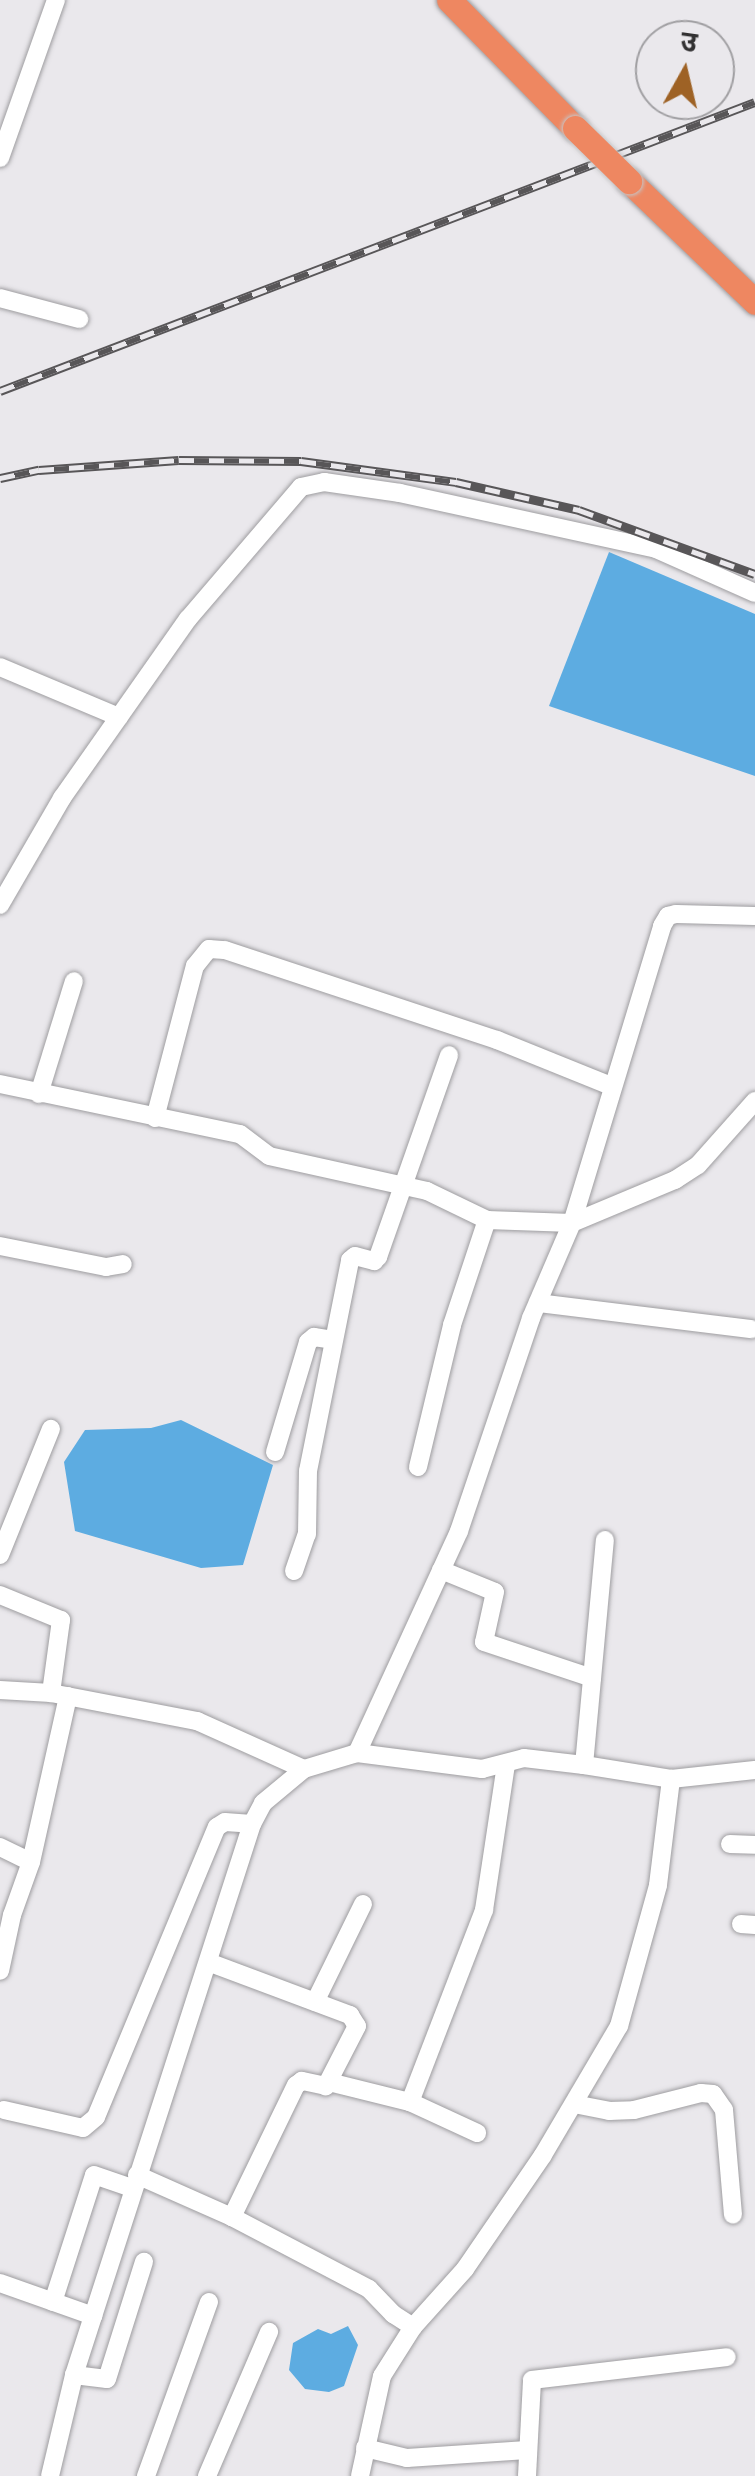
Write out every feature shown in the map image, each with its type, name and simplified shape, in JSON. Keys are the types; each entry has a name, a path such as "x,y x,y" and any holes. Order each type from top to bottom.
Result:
{"highway":[{"path":"450,0 574,128 755,302"}],"street":[{"path":"0,158 56,0"},
{"path":"0,298 79,319"},
{"path":"0,905 62,798 188,619 290,498 312,483 400,493 656,549 755,592"},
{"path":"0,668 119,717"},
{"path":"357,1753 459,1531 538,1303 572,1223 611,1086 668,916 755,916"},
{"path":"155,1118 195,966 209,949 497,1040 611,1086"},
{"path":"38,1094 74,981"},
{"path":"294,1570 308,1534 308,1472 350,1260 355,1256 377,1260 449,1055"},
{"path":"0,1084 240,1134 269,1156 427,1191 487,1220 572,1223 675,1180 698,1165 755,1100"},
{"path":"418,1467 452,1326 487,1220"},
{"path":"0,1246 106,1267 124,1264"},
{"path":"538,1303 751,1328"},
{"path":"275,1452 308,1342 314,1338 333,1340"},
{"path":"0,1556 50,1429"},
{"path":"584,1765 605,1540"},
{"path":"441,1570 495,1592 484,1642 592,1678"},
{"path":"0,1595 60,1620 59,1694 31,1862 12,1915 0,1971"},
{"path":"0,1690 59,1694 197,1721 304,1770"},
{"path":"50,2476 74,2375 134,2181 252,1824 264,1802 304,1770 357,1753 482,1770 524,1758 672,1779 755,1770"},
{"path":"410,2102 484,1910 506,1764"},
{"path":"360,2476 382,2376 413,2327 465,2268 574,2104 619,2026 658,1884 672,1779"},
{"path":"1,2114 83,2128 96,2117 217,1827 225,1822 252,1824"},
{"path":"730,1844 755,1846"},
{"path":"0,1847 31,1862"},
{"path":"315,2002 363,1904"},
{"path":"208,1962 350,2016 356,2026 330,2082 321,2087 302,2080 296,2085 232,2216"},
{"path":"330,2082 410,2102 478,2133"},
{"path":"574,2104 609,2111 634,2110 690,2095 713,2094 724,2110 733,2215"},
{"path":"53,2302 94,2175 134,2181 232,2216 369,2289 393,2314 413,2327"},
{"path":"74,2375 106,2379 144,2262"},
{"path":"0,2282 92,2316"},
{"path":"146,2476 208,2302"},
{"path":"207,2476 269,2332"},
{"path":"527,2476 532,2380 540,2376 727,2357"},
{"path":"365,2448 408,2458 527,2450"}],"water":[{"path":"609,552 755,614 755,776 549,706"},
{"path":"181,1420 273,1465 243,1565 201,1568 75,1531 64,1462 85,1430 151,1428"},
{"path":"348,2326 358,2345 344,2386 329,2392 305,2389 289,2370 293,2343 318,2329 331,2334"}],"railway":[{"path":"0,391 755,102"},
{"path":"0,478 39,470 179,460 301,461 456,482 579,510 755,574"}]}
